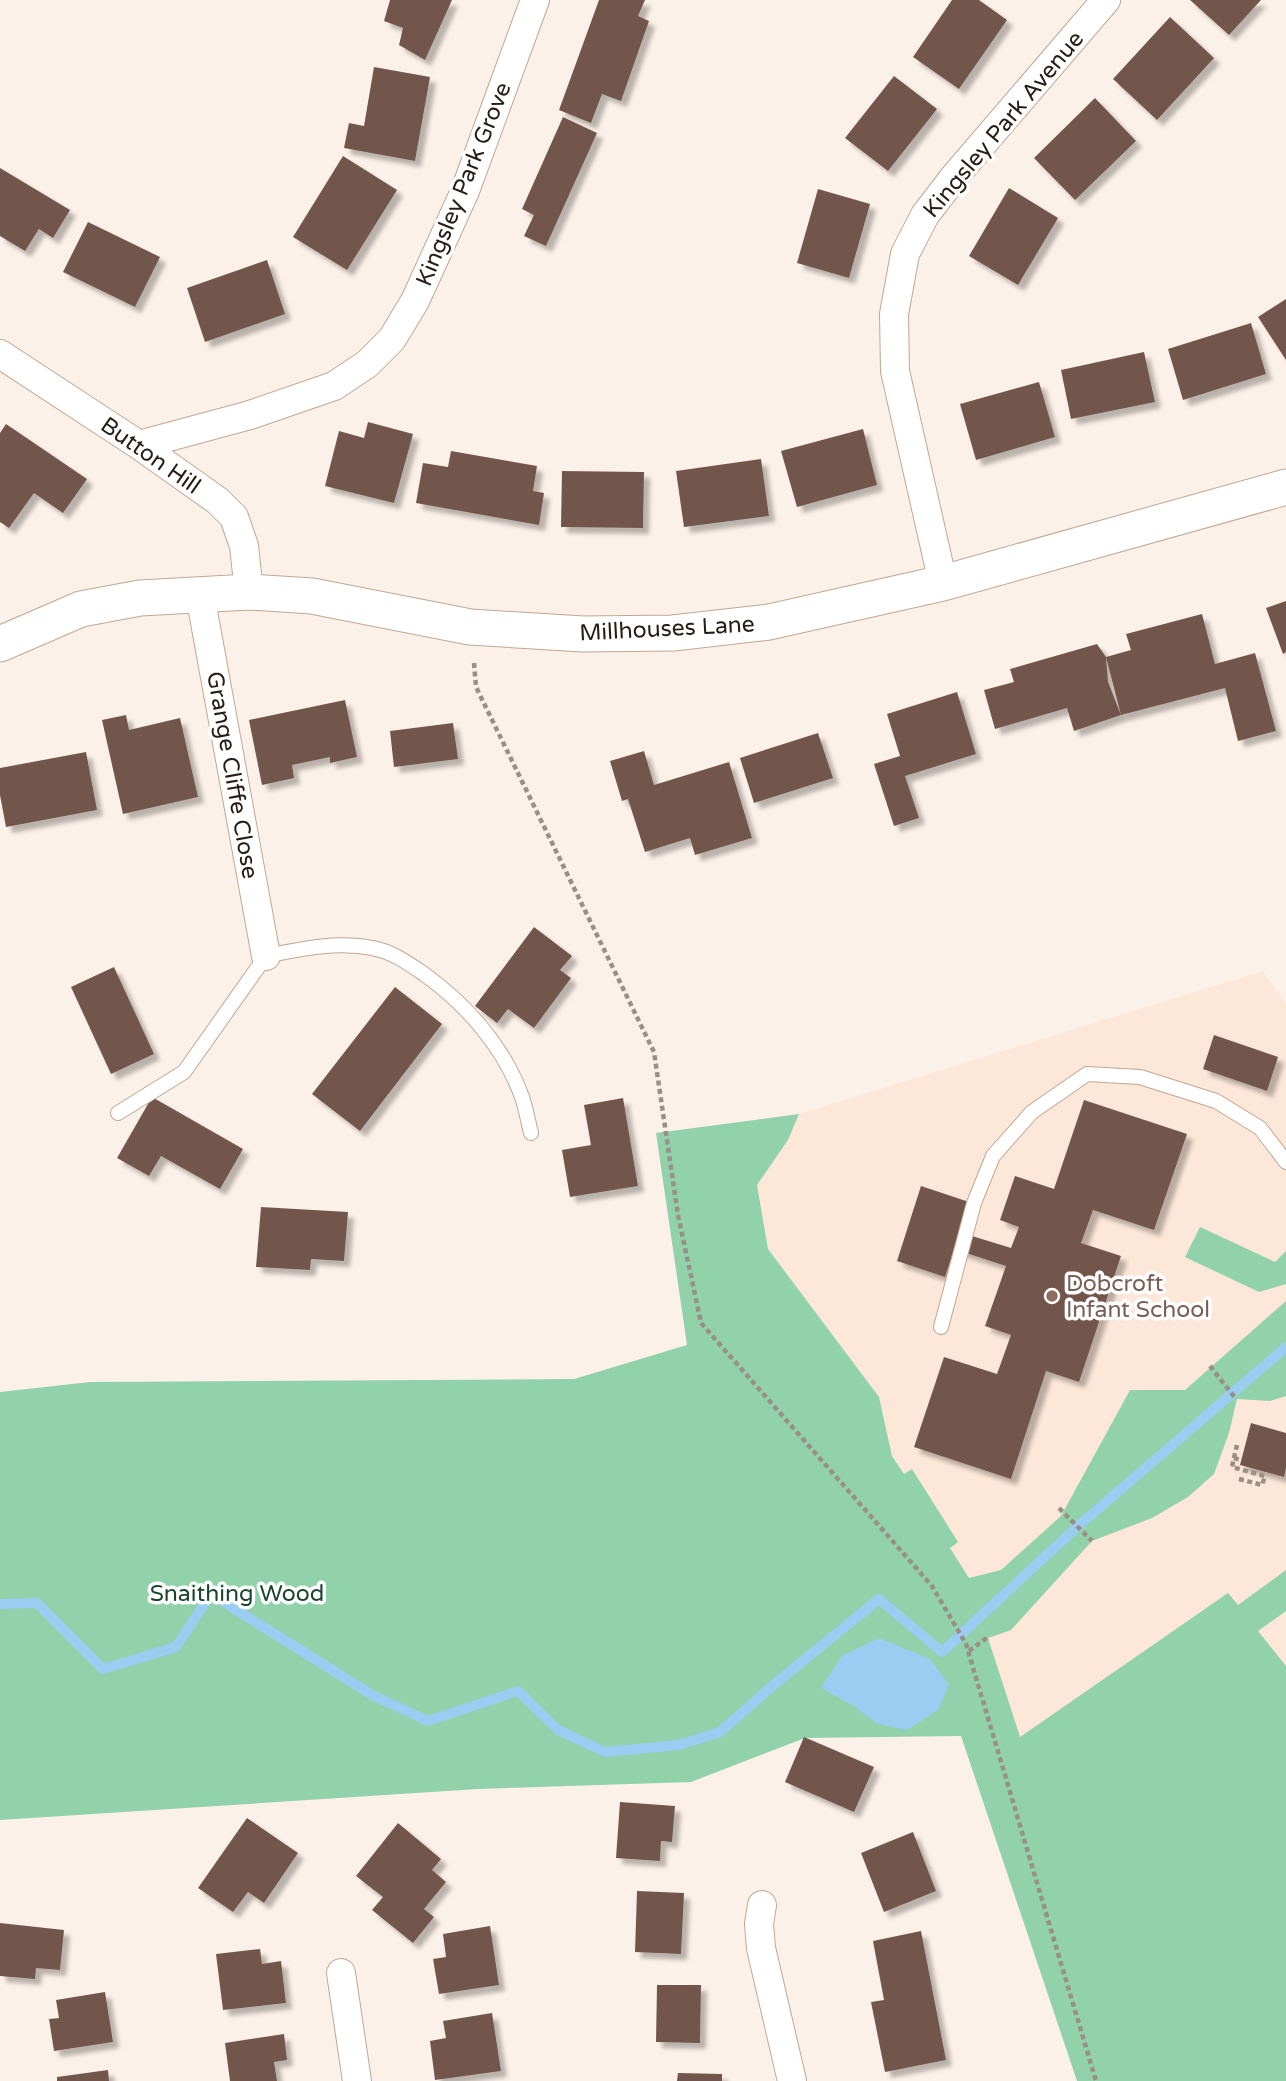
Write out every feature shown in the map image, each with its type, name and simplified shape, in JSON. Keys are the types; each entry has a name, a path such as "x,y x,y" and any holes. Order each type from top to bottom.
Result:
{"street":[{"name":"Kingsley Park Grove","path":"139,445 250,415 334,386 367,365 392,339 415,301 465,191 535,0"},
{"name":"Kingsley Park Avenue","path":"943,583 895,371 894,314 905,254 925,215 954,176 1106,0"},
{"name":"Button Hill","path":"0,354 139,445 218,501 234,517 244,546 249,592"},
{"name":"Millhouses Lane","path":"0,644 81,608 140,597 249,592 312,596 470,627 583,634 673,633 769,622 943,583 1286,487"},
{"name":"Grange Cliffe Close","path":"200,595 266,956"},
{"path":"762,1905 759,1924 761,1948 792,2081"},
{"path":"341,1973 357,2081"}],"lane":[{"path":"118,1113 184,1072 266,956 319,946 372,948 402,959 448,991 475,1019 501,1054 522,1097 531,1133"},
{"path":"941,1327 974,1203 993,1156 1032,1112 1087,1074 1140,1077 1216,1101 1260,1128 1286,1163"}],"path":[{"path":"470,627 476,687 654,1052 678,1215 701,1323 932,1586 967,1644 1096,2081"},
{"path":"1210,1366 1236,1399"},
{"path":"1237,1445 1231,1467 1265,1476 1262,1485 1239,1479"},
{"path":"1234,1458 1241,1460"},
{"path":"1059,1508 1092,1541"},
{"path":"969,1651 988,1637"}],"shaded area":[{"path":"1263,971 1286,1004 1286,2081 1129,2081 969,1579 892,1455 879,1397 768,1249 757,1185 788,1140 799,1114"}],"green space":[{"name":"Snaithing Wood","path":"799,1114 788,1140 757,1185 768,1249 879,1397 892,1456 904,1474 912,1469 958,1542 950,1548 969,1578 1001,1570 1061,1516 1130,1390 1185,1390 1286,1301 1286,1396 1270,1401 1237,1399 1229,1433 1214,1474 1188,1497 1152,1518 1092,1541 1011,1630 988,1638 1020,1737 1228,1593 1238,1605 1286,1570 1286,1611 1258,1631 1286,1666 1286,2081 1077,2081 961,1736 805,1738 691,1782 478,1789 0,1820 0,1392 90,1382 574,1379 687,1345 656,1133"},
{"path":"1200,1227 1275,1262 1286,1251 1286,1284 1259,1292 1185,1257"}],"water":[{"path":"879,1638 930,1659 949,1685 938,1710 907,1730 878,1724 852,1705 821,1688 842,1656"}],"building":[{"path":"390,0 452,0 425,60 399,45 403,28 384,21"},
{"path":"599,0 645,0 638,16 649,21 621,101 602,94 591,123 559,110"},
{"path":"952,0 979,0 1007,20 959,89 913,57"},
{"path":"1190,0 1261,0 1229,35"},
{"path":"1170,17 1214,58 1157,120 1113,79"},
{"path":"374,67 430,77 415,161 344,148 349,123 364,126"},
{"path":"894,76 937,109 888,171 845,138"},
{"path":"1095,98 1136,141 1075,200 1034,158"},
{"path":"563,117 597,133 546,246 524,236 534,215 522,209"},
{"path":"343,156 397,190 347,270 293,237"},
{"path":"0,168 70,210 53,238 39,229 25,251 0,236"},
{"path":"1009,188 1058,218 1018,285 969,256"},
{"path":"818,189 870,204 849,278 797,263"},
{"path":"88,222 160,257 135,307 63,272"},
{"path":"267,260 285,314 205,342 187,288"},
{"path":"1286,299 1286,360 1258,317"},
{"path":"1251,323 1266,374 1183,400 1168,349"},
{"path":"1144,352 1155,402 1071,419 1061,370"},
{"path":"1039,382 1055,437 976,460 960,404"},
{"path":"368,422 413,434 394,503 325,486 339,431 364,438"},
{"path":"6,424 87,479 63,513 34,493 9,528 0,522 0,433"},
{"path":"863,429 877,485 797,507 781,451"},
{"path":"451,451 537,466 533,491 544,493 539,525 416,503 423,463 448,467"},
{"path":"761,459 769,516 684,527 676,471"},
{"path":"562,471 644,472 643,528 561,527"},
{"path":"1286,601 1286,652 1283,654 1266,608"},
{"path":"1202,614 1215,664 1255,653 1276,731 1238,741 1225,688 1121,715 1106,657 1131,650 1126,634"},
{"path":"1097,644 1106,657 1108,682 1121,715 1074,731 1067,708 995,729 984,690 1014,682 1010,669"},
{"path":"957,692 976,754 905,776 919,818 894,826 874,764 900,756 887,714"},
{"path":"345,700 357,757 330,763 330,757 292,765 294,778 262,785 249,720"},
{"path":"126,715 129,730 180,718 198,797 123,814 102,720"},
{"path":"453,723 458,759 394,767 390,731"},
{"path":"818,733 833,778 754,803 740,758"},
{"path":"644,751 654,785 729,762 752,838 695,855 690,838 645,852 628,799 622,801 610,761"},
{"path":"86,752 97,810 6,827 0,795 0,768"},
{"path":"534,927 572,956 560,970 571,978 534,1028 508,1009 497,1023 475,1006"},
{"path":"114,967 154,1054 111,1074 71,987"},
{"path":"395,987 442,1024 360,1131 312,1094"},
{"path":"1214,1035 1278,1057 1267,1091 1203,1069"},
{"path":"152,1097 243,1149 220,1189 161,1156 149,1176 117,1158"},
{"path":"623,1098 638,1186 570,1197 562,1150 591,1145 584,1105"},
{"name":"Dobcroft Infant School","path":"1084,1100 1187,1134 1154,1230 1093,1210 1081,1243 1121,1256 1079,1382 1046,1371 1011,1479 914,1447 944,1357 997,1374 1011,1335 985,1326 1006,1266 954,1249 945,1277 897,1261 921,1186 969,1202 959,1232 1011,1248 1019,1227 1000,1220 1015,1176 1054,1189"},
{"path":"261,1207 348,1212 344,1261 311,1259 310,1270 256,1267"},
{"path":"1251,1423 1286,1433 1284,1477 1240,1465"},
{"path":"804,1737 874,1767 854,1812 785,1782"},
{"path":"620,1802 675,1806 672,1842 661,1841 660,1861 616,1858"},
{"path":"247,1818 298,1853 264,1903 248,1892 233,1912 198,1888"},
{"path":"398,1823 441,1859 432,1870 446,1882 424,1909 434,1917 413,1943 372,1910 383,1897 356,1876"},
{"path":"913,1832 936,1891 884,1912 861,1853"},
{"path":"637,1891 684,1893 681,1954 635,1952"},
{"path":"0,1923 64,1930 60,1970 36,1968 35,1979 0,1976"},
{"path":"490,1926 499,1985 439,1994 433,1959 446,1957 443,1934"},
{"path":"921,1931 946,2060 885,2072 871,2002 884,2000 873,1941"},
{"path":"260,1949 262,1964 281,1961 286,2003 223,2010 216,1954"},
{"path":"657,1985 701,1985 700,2043 656,2042"},
{"path":"105,1992 113,2042 54,2051 49,2019 59,2018 56,2000"},
{"path":"492,2013 501,2071 435,2080 430,2041 446,2038 443,2021"},
{"path":"284,2034 287,2060 274,2062 277,2081 230,2081 225,2043"},
{"path":"108,2070 109,2081 57,2081 57,2077"},
{"path":"678,2073 722,2074 722,2081 677,2081"}],"waterway":[{"path":"0,1604 37,1603 103,1669 176,1647 211,1594 372,1695 428,1721 518,1691 558,1730 605,1752 679,1745 720,1732 879,1599 942,1652 1077,1527 1286,1347"}],"place":[{"name":"Dobcroft Infant School","path":"1052,1296"}]}
